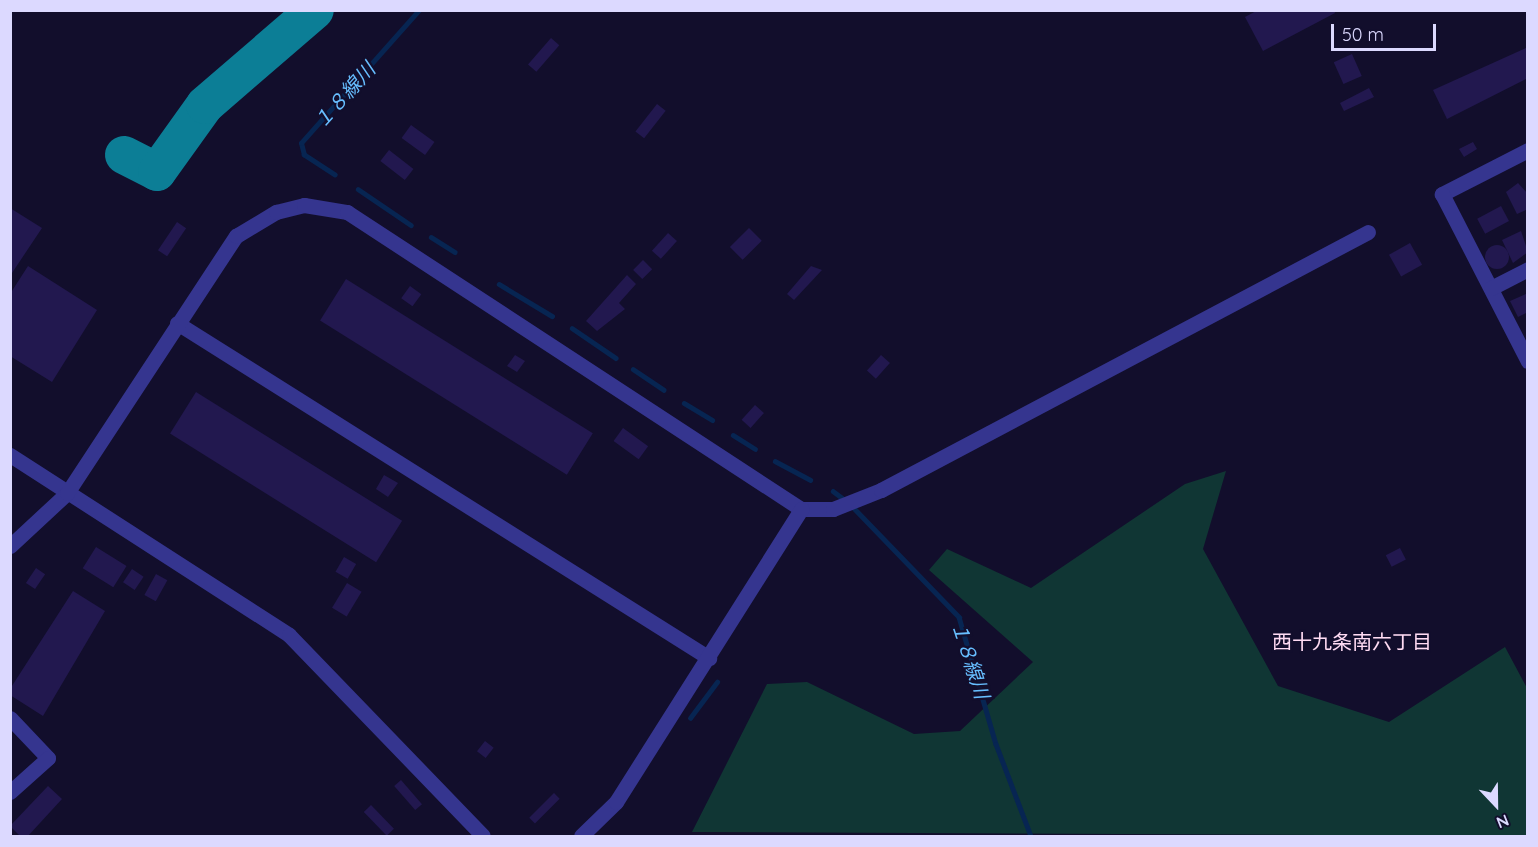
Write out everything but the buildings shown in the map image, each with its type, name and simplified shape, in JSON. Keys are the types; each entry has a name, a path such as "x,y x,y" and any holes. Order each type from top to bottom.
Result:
{"street":[{"path":"1527,150 1442,194 1527,361"},
{"path":"10,546 67,493 236,236 260,218 304,206 347,212 801,509 833,508 881,490 1368,232"},
{"path":"1491,288 1527,269"},
{"path":"177,323 709,658"},
{"path":"10,455 289,635 483,837"},
{"path":"581,837 616,802 801,509"},
{"path":"10,718 48,758 10,792"}],"green space":[{"path":"1226,471 1203,549 1278,686 1389,722 1505,647 1527,688 1527,836 692,832 767,684 807,682 914,734 960,731 1033,662 929,570 947,549 1031,588 1185,484"}],"waterway":[{"name":"１８線川","path":"335,175 304,155 301,143 419,10"},
{"name":"１８線川","path":"358,189 411,225"},
{"name":"１８線川","path":"431,237 455,252"},
{"name":"１８線川","path":"499,284 552,316"},
{"name":"１８線川","path":"572,328 616,358"},
{"name":"１８線川","path":"633,369 664,390"},
{"name":"１８線川","path":"684,403 712,420"},
{"name":"１８線川","path":"733,435 755,449"},
{"name":"１８線川","path":"775,461 810,480"},
{"name":"１８線川","path":"833,491 845,500"},
{"name":"１８線川","path":"851,505 959,617 996,744 1031,836"},
{"path":"690,718 717,682"}],"taxiway":[{"path":"124,155 157,172 205,105 315,10"}],"district":[{"name":"西十九条南六丁目","path":"1352,641"}]}
